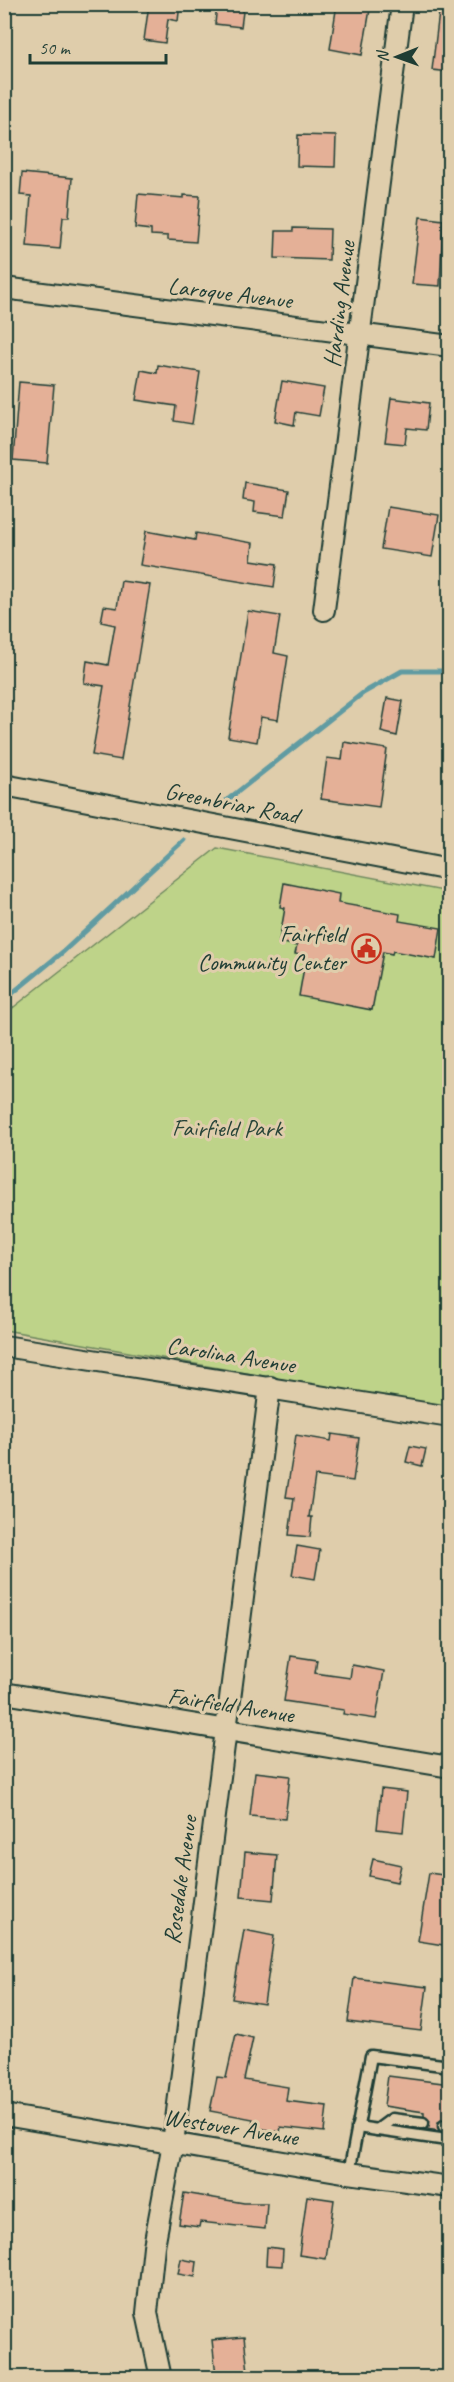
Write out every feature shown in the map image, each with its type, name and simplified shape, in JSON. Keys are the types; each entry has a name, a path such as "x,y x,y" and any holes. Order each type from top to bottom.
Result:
{"street":[{"name":"Harding Avenue","path":"324,610 402,4"},
{"name":"Laroque Avenue","path":"4,288 450,346"},
{"name":"Greenbriar Road","path":"4,785 450,870"},
{"name":"Carolina Avenue","path":"4,1346 450,1417"},
{"name":"Rosedale Avenue","path":"161,2378 147,2313 154,2246 173,2143 270,1387"},
{"name":"Fairfield Avenue","path":"4,1693 450,1767"},
{"name":"Westover Avenue","path":"4,2115 349,2173 450,2187"}],"lane":[{"path":"349,2173 370,2056 450,2066"},
{"path":"377,2130 392,2119 423,2123"},
{"path":"357,2127 447,2140 450,2138"}],"green space":[{"name":"Fairfield Park","path":"217,848 449,892 449,1409 5,1330 5,1014"}],"building":[{"path":"149,4 180,4 178,21 168,19 165,43 144,40"},
{"path":"217,4 244,4 241,27 215,24"},
{"path":"337,4 371,4 362,55 330,49"},
{"path":"440,4 450,5 450,72 432,70"},
{"path":"298,135 336,136 335,167 297,166"},
{"path":"22,173 72,178 69,217 63,217 60,249 27,246 31,196 20,195"},
{"path":"138,194 184,198 184,195 200,196 196,242 168,240 168,236 151,235 151,230 135,228"},
{"path":"420,217 443,220 440,286 412,284"},
{"path":"293,228 330,229 329,260 275,258 276,231 293,231"},
{"path":"158,365 200,372 192,424 174,421 176,406 136,400 141,370 157,373"},
{"path":"282,381 324,388 319,416 296,412 294,425 275,421"},
{"path":"19,382 54,385 47,463 13,460"},
{"path":"391,398 429,403 426,430 407,428 405,444 385,442"},
{"path":"245,483 289,490 285,516 254,512 255,502 243,500"},
{"path":"388,507 439,515 432,557 381,549"},
{"path":"146,531 195,540 196,533 253,543 251,560 277,564 274,587 140,565"},
{"path":"121,581 150,585 121,760 92,755 104,686 84,683 87,661 108,665 115,625 101,622 104,606 117,608"},
{"path":"248,611 280,616 274,653 288,656 278,720 261,717 257,742 228,737"},
{"path":"387,698 403,701 397,736 381,732"},
{"path":"344,742 387,749 379,807 321,799 327,758 342,760"},
{"name":"Fairfield Community Center","path":"284,883 339,894 338,903 400,914 399,921 441,928 436,959 393,951 392,954 383,952 372,1010 299,996 306,956 295,954 297,946 279,942 285,908 280,907"},
{"path":"332,1434 359,1438 353,1481 315,1476 309,1517 312,1517 310,1537 289,1535 294,1498 286,1497 296,1435 331,1441"},
{"path":"410,1446 426,1449 422,1466 406,1462"},
{"path":"297,1546 320,1550 315,1579 292,1575"},
{"path":"291,1656 317,1660 315,1673 350,1678 352,1665 384,1671 376,1719 343,1714 344,1710 284,1701"},
{"path":"255,1772 290,1776 285,1819 250,1816"},
{"path":"381,1789 407,1792 403,1832 377,1829"},
{"path":"245,1852 277,1855 273,1900 241,1897"},
{"path":"373,1859 401,1865 397,1882 369,1876"},
{"path":"429,1873 450,1876 450,1946 418,1941"},
{"path":"244,1930 274,1936 264,2004 232,1999"},
{"path":"354,1978 427,1987 421,2031 348,2022"},
{"path":"236,2034 253,2038 244,2080 288,2087 286,2101 327,2106 324,2132 281,2127 280,2132 252,2127 253,2119 210,2111 217,2077 226,2078"},
{"path":"388,2076 450,2084 450,2116 446,2115 445,2119 438,2122 439,2131 427,2129 430,2121 424,2116 424,2112 384,2106"},
{"path":"184,2193 244,2203 267,2203 265,2229 200,2222 199,2227 179,2224"},
{"path":"307,2196 334,2200 326,2259 299,2255"},
{"path":"267,2247 283,2249 282,2266 266,2265"},
{"path":"181,2259 197,2262 195,2277 178,2274"},
{"path":"244,2337 248,2371 216,2375 212,2340"}],"waterway":[{"path":"221,805 363,693 402,671 450,671"},
{"path":"4,1000 64,951 184,840"}],"place":[{"name":"Fairfield Community Center","path":"367,948"}]}
